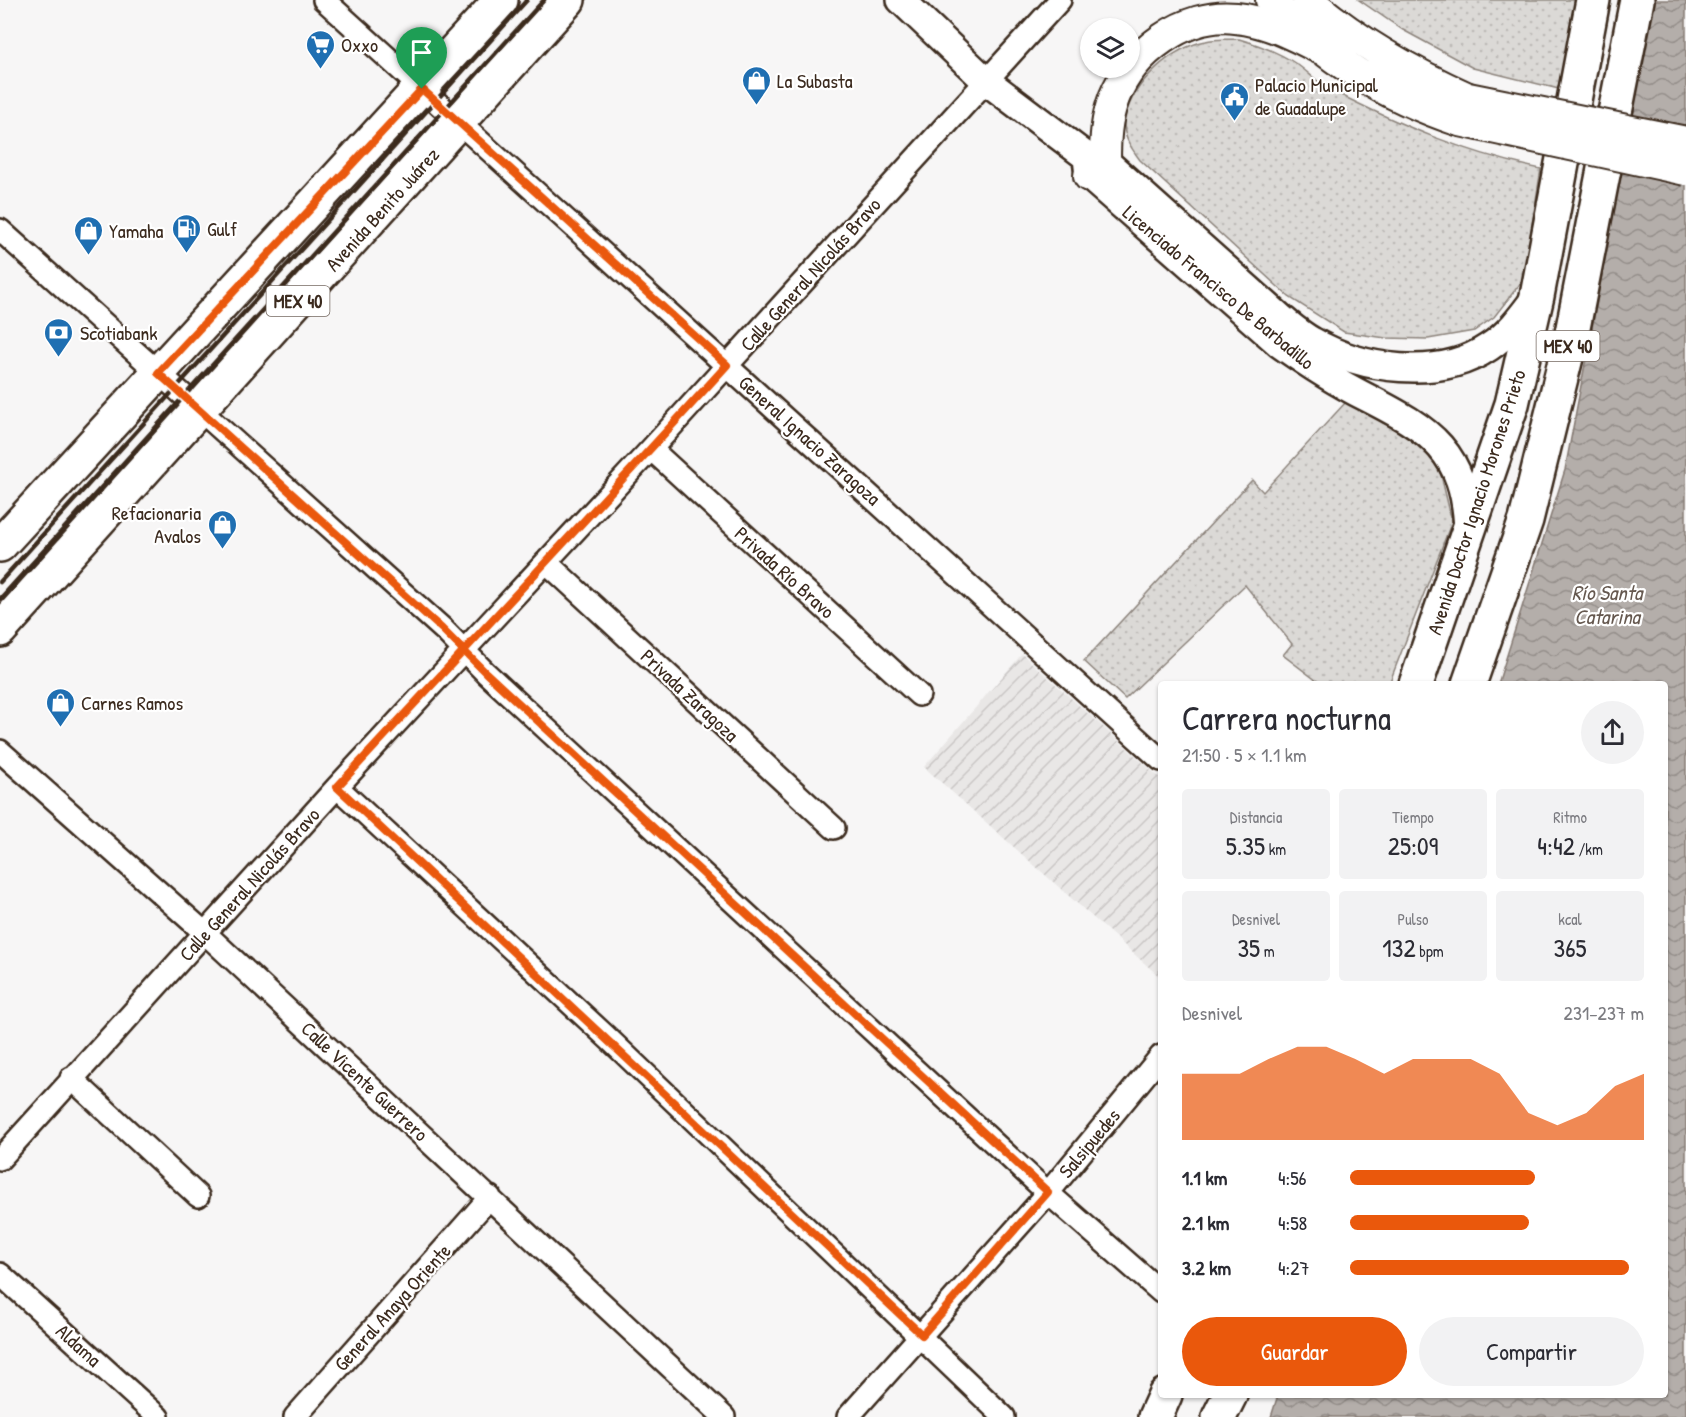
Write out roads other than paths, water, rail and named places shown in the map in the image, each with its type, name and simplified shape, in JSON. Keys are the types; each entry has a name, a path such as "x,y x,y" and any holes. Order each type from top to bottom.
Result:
{"main road":[{"name":"MEX 40","path":"0,545 422,89 501,0"},
{"name":"Avenida Benito Juárez","path":"0,630 459,124 568,0"},
{"path":"1271,0 1321,49 1392,95 1464,109 1686,142"},
{"path":"1308,0 1339,25 1464,109 1686,170"},
{"name":"Avenida Doctor Ignacio Morones Prieto","path":"1417,681 1512,404 1537,296 1593,0"},
{"name":"MEX 40","path":"1470,681 1526,520 1572,333 1637,0"},
{"path":"1093,165 1121,84 1147,51 1176,31 1202,21 1235,18 1269,25 1321,49"},
{"path":"1155,1417 1164,1398"},
{"path":"1219,1417 1228,1398"}],"street":[{"name":"General Ignacio Zaragoza","path":"324,0 1158,757"},
{"name":"Licenciado Francisco De Barbadillo","path":"901,0 985,80 1312,341 1358,360 1411,368 1458,362 1498,340 1537,296"},
{"name":"Calle General Nicolás Bravo","path":"0,1158 337,787 651,449 1060,0"},
{"name":"Licenciado Francisco De Barbadillo","path":"1093,165 1280,344 1311,367 1387,406 1433,436 1459,477 1467,508 1468,534"},
{"path":"0,230 464,650 1048,1192 1158,1289"},
{"name":"Privada Río Bravo","path":"651,449 919,694"},
{"name":"Privada Zaragoza","path":"546,562 834,828"},
{"name":"Calle Vicente Guerrero","path":"0,751 205,933 724,1417"},
{"path":"337,787 922,1335 1004,1417"},
{"name":"Salsipuedes","path":"848,1417 1048,1192 1158,1060"},
{"path":"71,1078 198,1196"},
{"name":"General Anaya Oriente","path":"295,1417 490,1197"},
{"name":"Aldama","path":"0,1274 158,1417"}],"water":[{"name":"Río Santa Catarina","path":"1654,0 1686,0 1686,1417 1271,1417 1277,1398 1668,1398 1668,681 1499,681 1565,470"}],"railway":[{"path":"0,582 527,0"},
{"path":"0,599 544,0"}],"place":[{"name":"Oxxo","path":"320,70"},
{"name":"La Subasta","path":"756,106"},
{"name":"Palacio Municipal de Guadalupe","path":"1234,122"},
{"name":"Gulf","path":"186,254"},
{"name":"Yamaha","path":"88,256"},
{"name":"Scotiabank","path":"59,358"},
{"name":"Refacionaria Avalos","path":"222,550"},
{"name":"Carnes Ramos","path":"60,728"}]}
